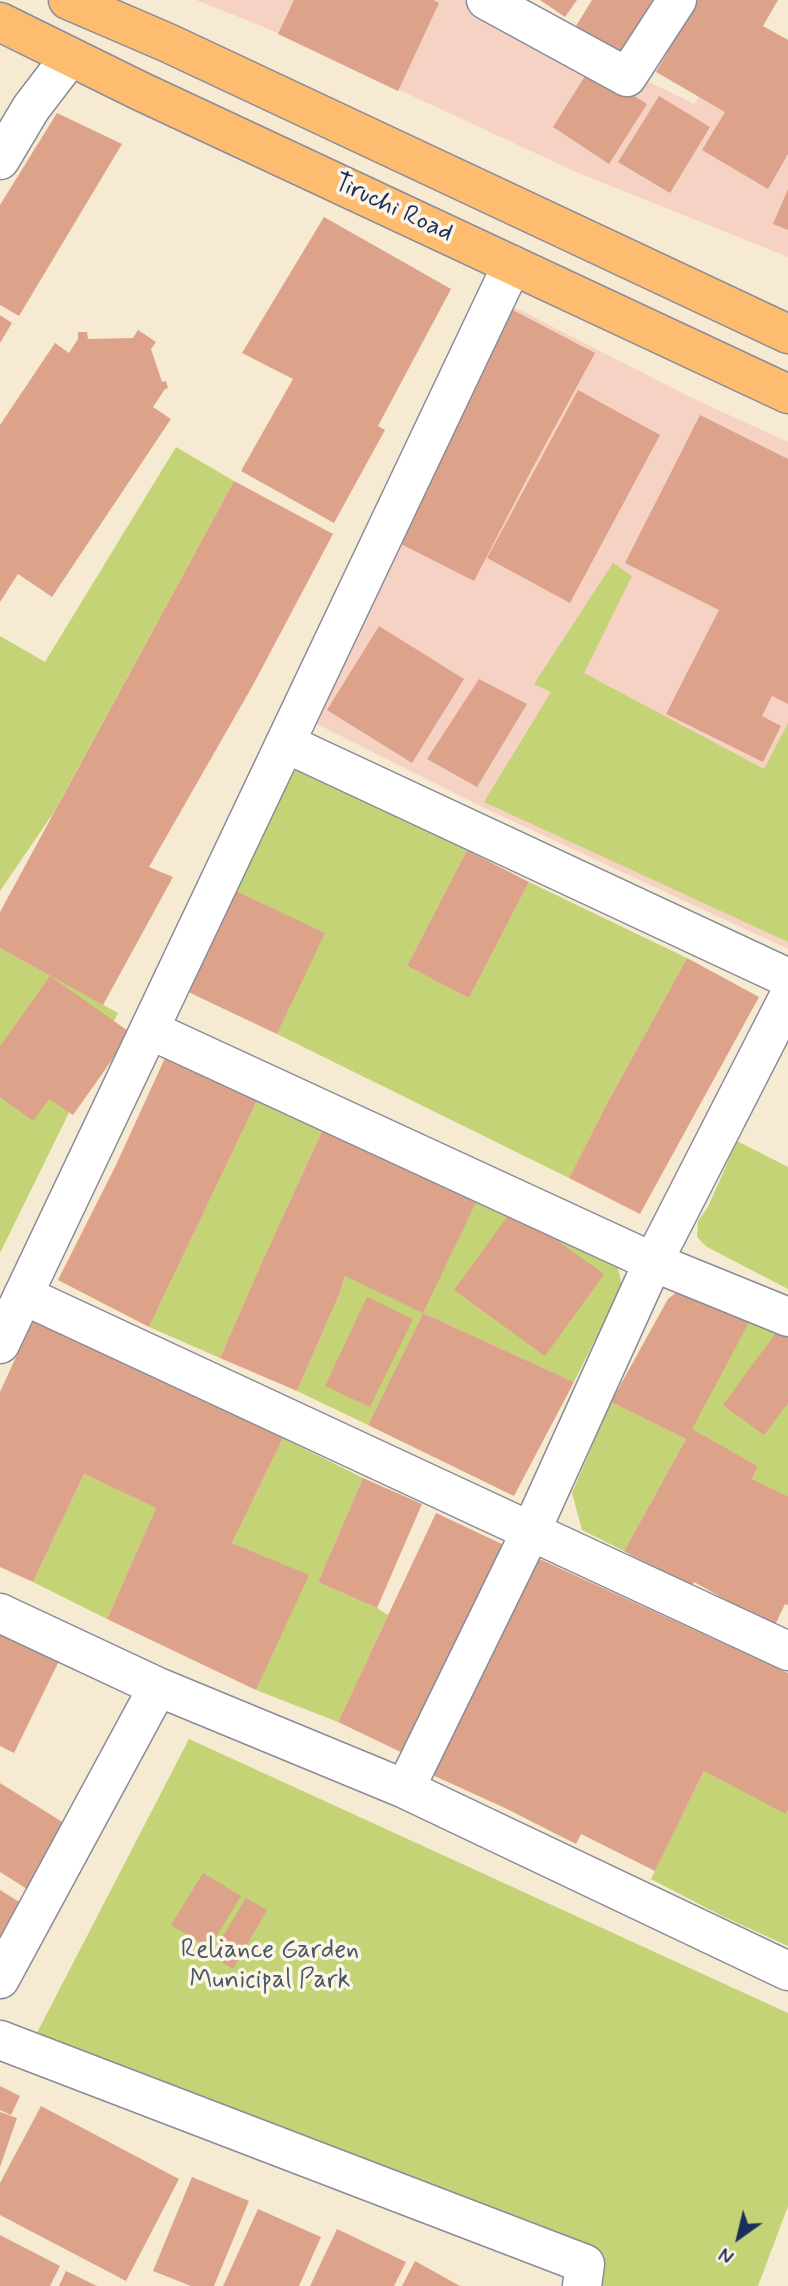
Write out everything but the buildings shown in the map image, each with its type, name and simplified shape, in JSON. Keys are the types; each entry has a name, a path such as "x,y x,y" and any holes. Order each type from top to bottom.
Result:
{"highway":[{"name":"Tiruchi Road","path":"68,0 168,43 788,334"},
{"name":"Tiruchi Road","path":"0,22 788,394"}],"street":[{"path":"504,5 627,77 677,0"},
{"path":"0,160 30,108 70,57"},
{"path":"0,1344 512,265"},
{"path":"285,743 788,978"},
{"path":"405,1789 531,1531 653,1262 788,998"},
{"path":"150,1030 653,1262 788,1317"},
{"path":"23,1295 788,1651"},
{"path":"0,1613 158,1687 405,1789 788,1971"},
{"path":"0,1979 158,1687"},
{"path":"0,2040 584,2264 582,2286"}],"shaded area":[{"path":"196,0 508,0 625,70 694,104 729,47 788,41 788,257 576,172 264,27"},
{"path":"508,304 692,398 788,442 788,949 478,805 309,720"}],"green space":[{"path":"176,447 234,481 54,812 0,891 0,636 45,662"},
{"path":"613,563 632,576 584,673 764,769 788,723 788,942 484,802 551,692 534,684"},
{"path":"292,766 467,850 407,966 469,998 529,882 687,958 569,1178 277,1034 324,933 232,889"},
{"path":"0,948 118,1013 0,1253"},
{"path":"257,1101 323,1129 220,1358 149,1327"},
{"path":"737,1141 788,1167 788,1289 707,1247 697,1237 698,1221 708,1207"},
{"path":"478,1198 617,1264 622,1286 574,1382 423,1313 368,1425 297,1391 345,1276"},
{"path":"751,1319 788,1337 788,1496 752,1479 758,1466 691,1429"},
{"path":"611,1402 686,1439 624,1551 582,1530 572,1493"},
{"path":"283,1438 363,1478 318,1582 388,1615 338,1722 256,1690 308,1575 232,1543"},
{"path":"84,1474 156,1508 107,1619 33,1582"},
{"name":"Reliance Garden Municipal Park","path":"189,1739 788,2013 788,2206 758,2286 586,2286 26,2054"},
{"path":"704,1771 786,1813 788,1810 788,1946 651,1879"}]}
